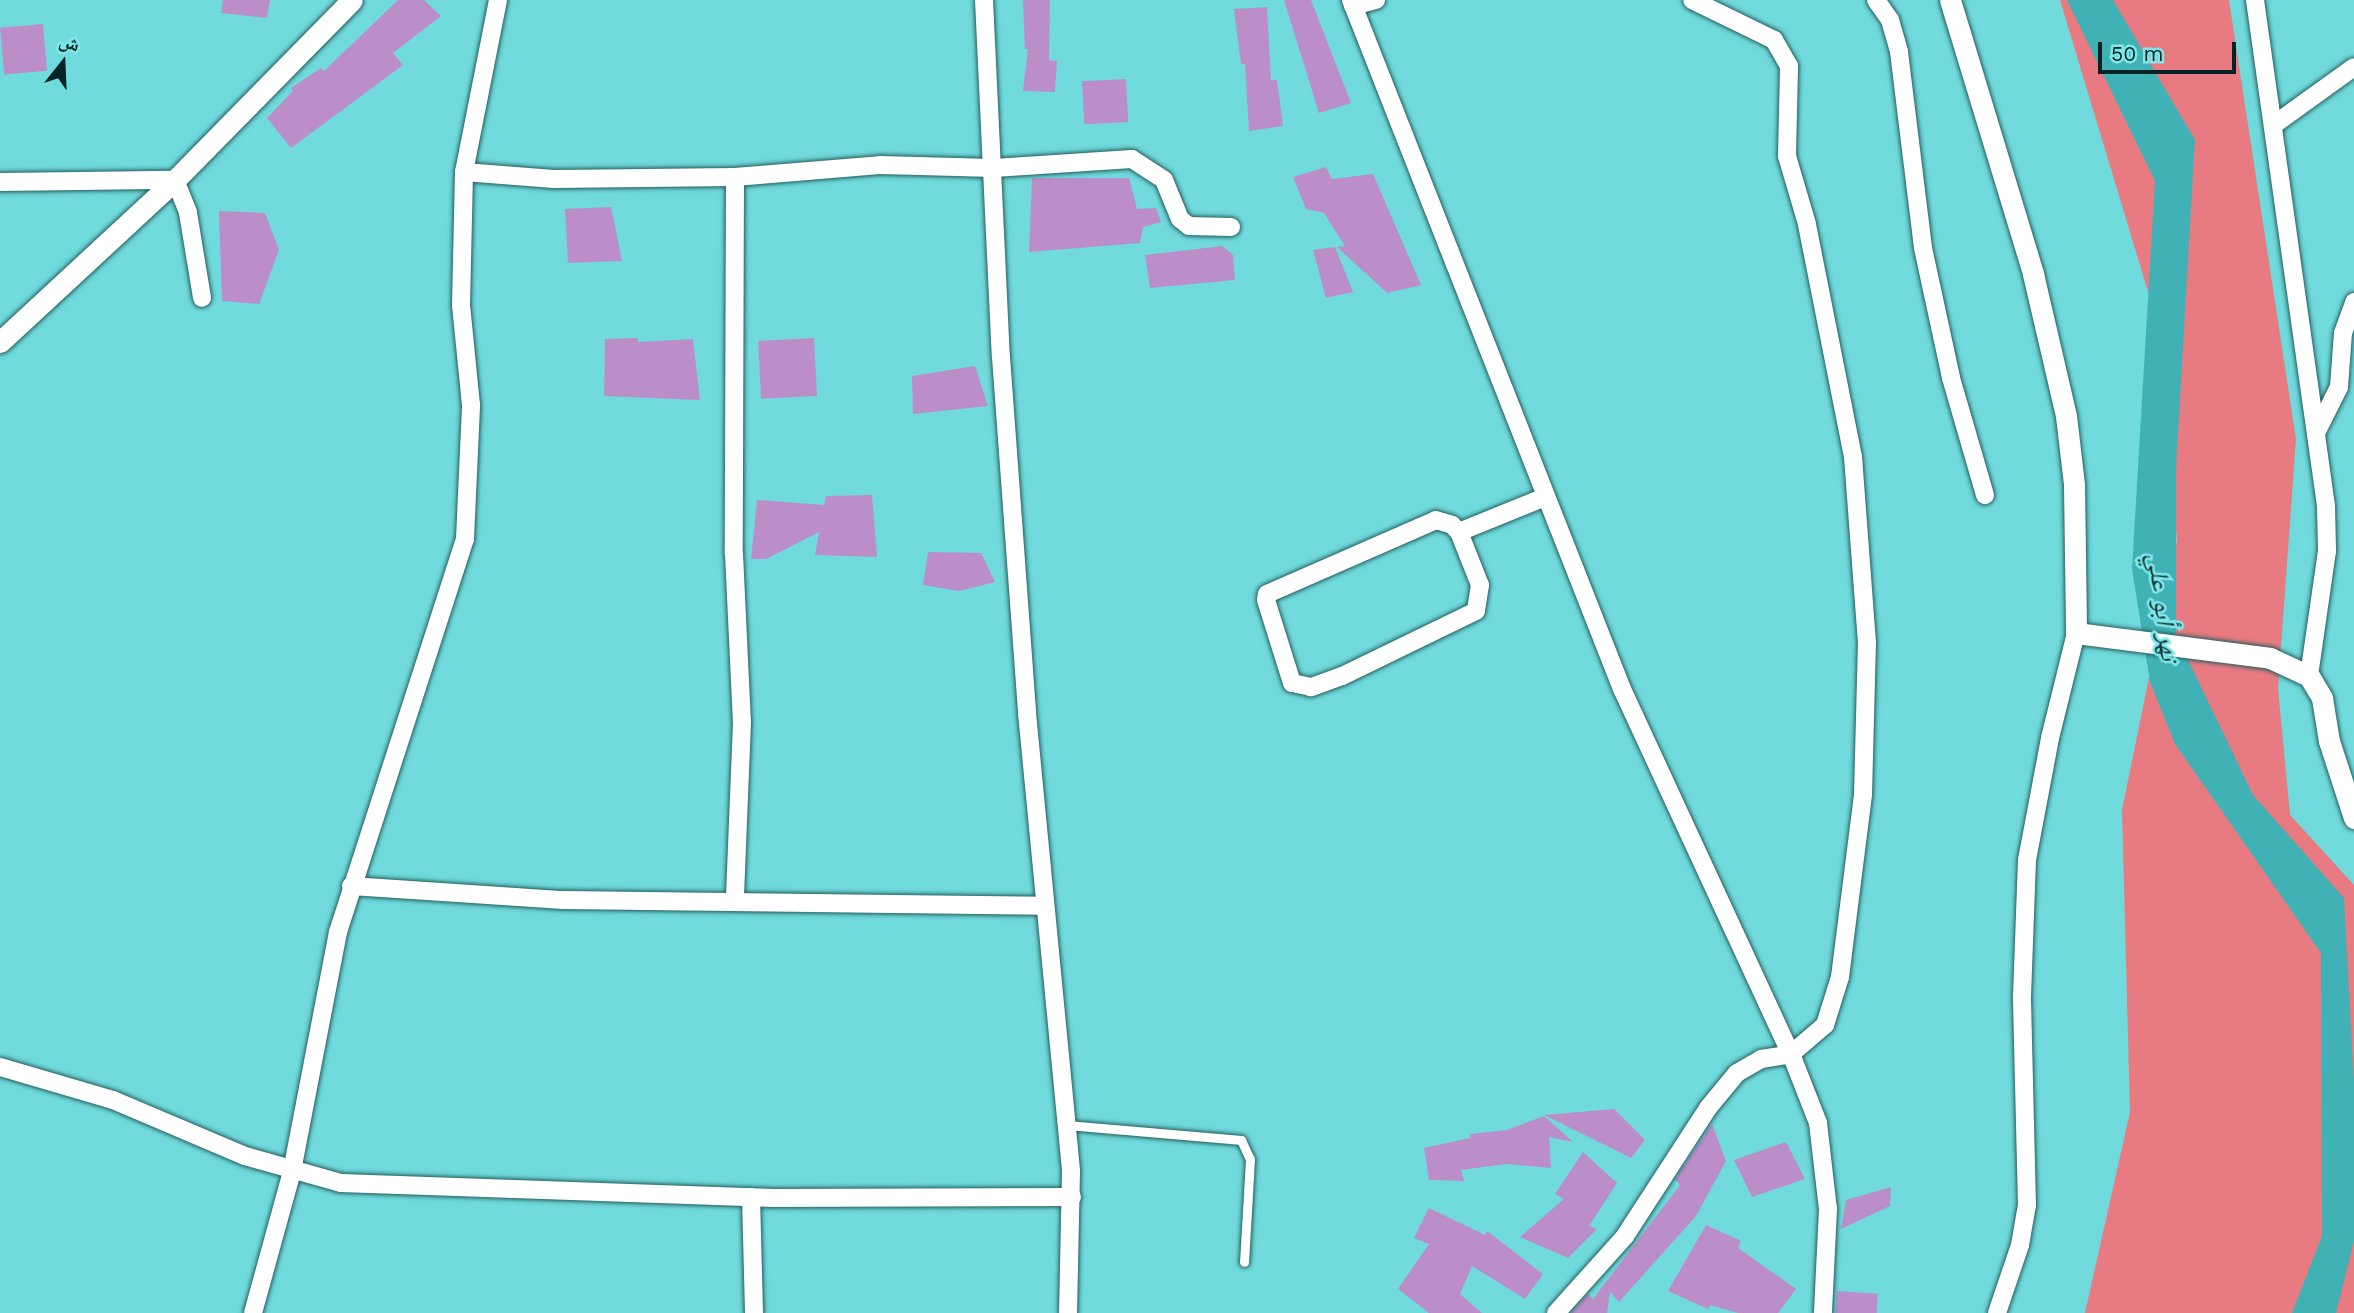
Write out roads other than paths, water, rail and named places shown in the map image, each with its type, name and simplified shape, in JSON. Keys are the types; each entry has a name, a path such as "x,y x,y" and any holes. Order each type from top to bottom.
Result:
{"street":[{"path":"0,342 174,180 352,0"},
{"path":"253,1313 292,1171 325,991 351,886 465,539 471,405 461,305 464,172 498,0"},
{"path":"984,0 995,168 1002,370 1044,906 1072,1197 1068,1313"},
{"path":"1376,0 1352,3 1622,689 1791,1054 1823,1147 1828,1250 1823,1313"},
{"path":"1556,1313 1625,1237 1708,1108 1737,1073 1761,1059 1791,1054 1825,1025 1835,1004 1856,849 1866,749 1867,643 1856,483 1819,278 1787,156 1789,66 1774,40 1692,0"},
{"path":"1876,0 1890,20 1899,51 1923,248 1951,378 1985,495"},
{"path":"1950,0 2033,274 2066,416 2074,484 2077,633 2050,738 2027,860 2022,996 2027,1205 2020,1245 1997,1313"},
{"path":"2255,0 2316,433 2327,551 2309,676"},
{"path":"2274,124 2354,67"},
{"path":"464,172 554,179 735,177 880,165 995,168 1132,159 1164,180 1180,219 1189,226 1231,227"},
{"path":"735,177 734,541 742,722 735,899"},
{"path":"0,182 174,180"},
{"path":"174,180 188,213 202,298"},
{"path":"2316,433 2339,387 2343,333 2354,302"},
{"path":"1459,533 1545,497"},
{"path":"1436,520 1452,525 1459,533 1480,586 1476,611 1342,676 1311,687 1292,683 1266,600 1274,587 1436,520"},
{"path":"2077,633 2270,657 2309,676 2322,698 2329,741 2354,818"},
{"path":"351,886 564,900 735,899 1044,906"},
{"path":"1,1069 113,1100 245,1156 341,1184 409,1188 628,1189 751,1197 1072,1197"},
{"path":"751,1197 754,1313"}],"lane":[{"path":"1067,1125 1241,1140 1250,1159 1244,1262"}],"water":[{"name":"نهر أبو علي","path":"2067,0 2113,0 2195,140 2176,469 2176,635 2253,795 2344,898 2354,1081 2354,1241 2336,1313 2292,1313 2322,1236 2321,953 2175,744 2150,682 2132,569 2155,181"}]}
